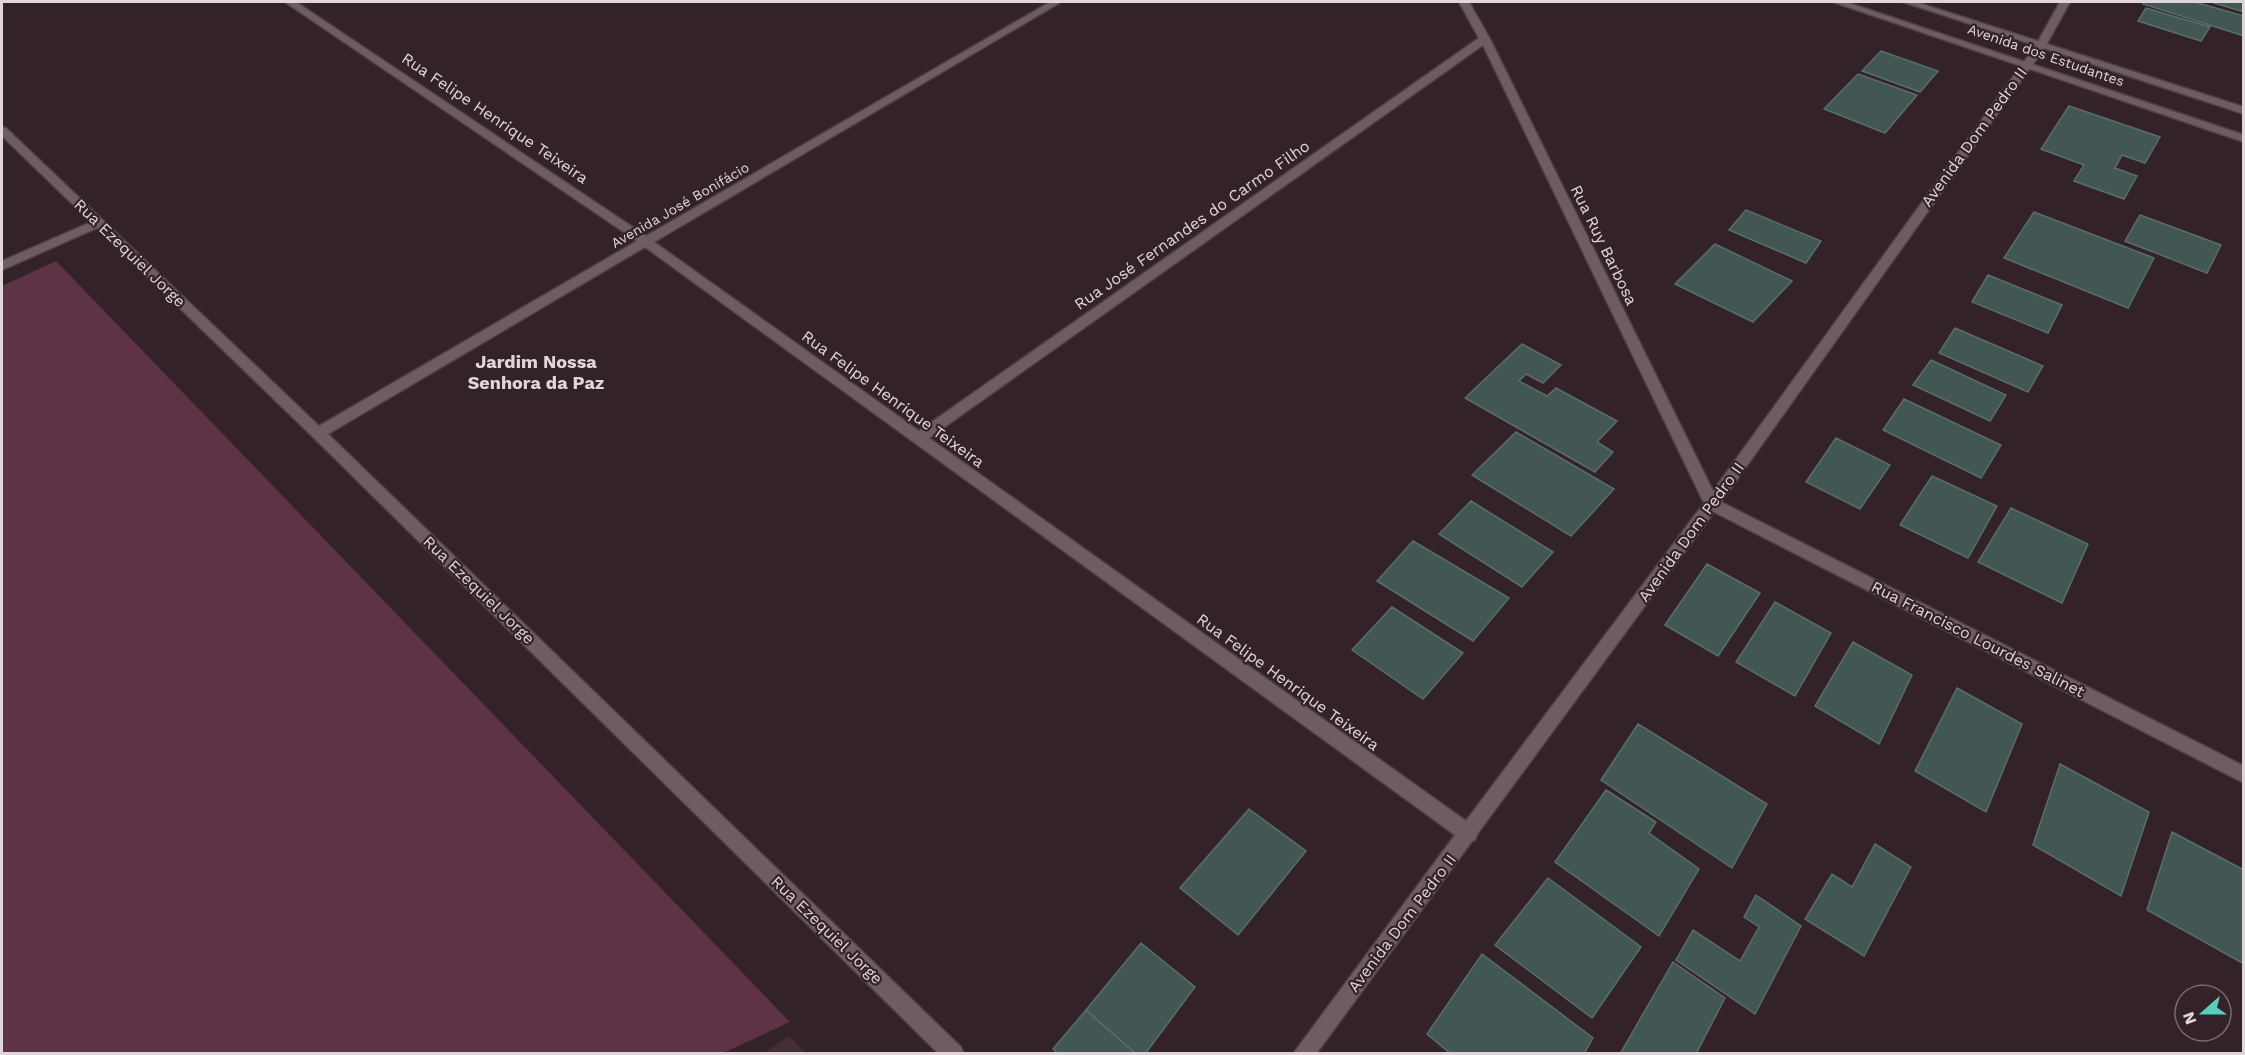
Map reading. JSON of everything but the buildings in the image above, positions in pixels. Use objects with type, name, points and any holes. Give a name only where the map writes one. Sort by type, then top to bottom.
[{"type":"street","name":"Rua Felipe Henrique Teixeira","points":[[290,2],[646,242],[1469,834]]},
{"type":"street","name":"Avenida José Bonifácio","points":[[318,433],[1056,2]]},
{"type":"street","name":"Rua Ruy Barbosa","points":[[1464,2],[1485,39],[1712,504]]},
{"type":"street","name":"Avenida dos Estudantes","points":[[1838,2],[2244,139]]},
{"type":"street","name":"Avenida dos Estudantes","points":[[1908,2],[2244,111]]},
{"type":"street","name":"Avenida Dom Pedro II","points":[[1303,1053],[1469,834],[1712,504],[2041,45],[2065,2]]},
{"type":"street","name":"Rua José Fernandes do Carmo Filho","points":[[918,439],[1485,39]]},
{"type":"street","name":"Rua Ezequiel Jorge","points":[[3,133],[318,433],[954,1053]]},
{"type":"street","points":[[2,266],[98,222]]},
{"type":"street","name":"Rua Francisco Lourdes Salinet","points":[[1712,504],[2244,775]]},
{"type":"shaded area","points":[[56,261],[790,1022],[721,1054],[2,1053],[2,286]]},
{"type":"shaded area","points":[[789,1036],[806,1053],[764,1053]]},
{"type":"district","name":"Jardim Nossa Senhora da Paz","points":[[536,371]]}]
